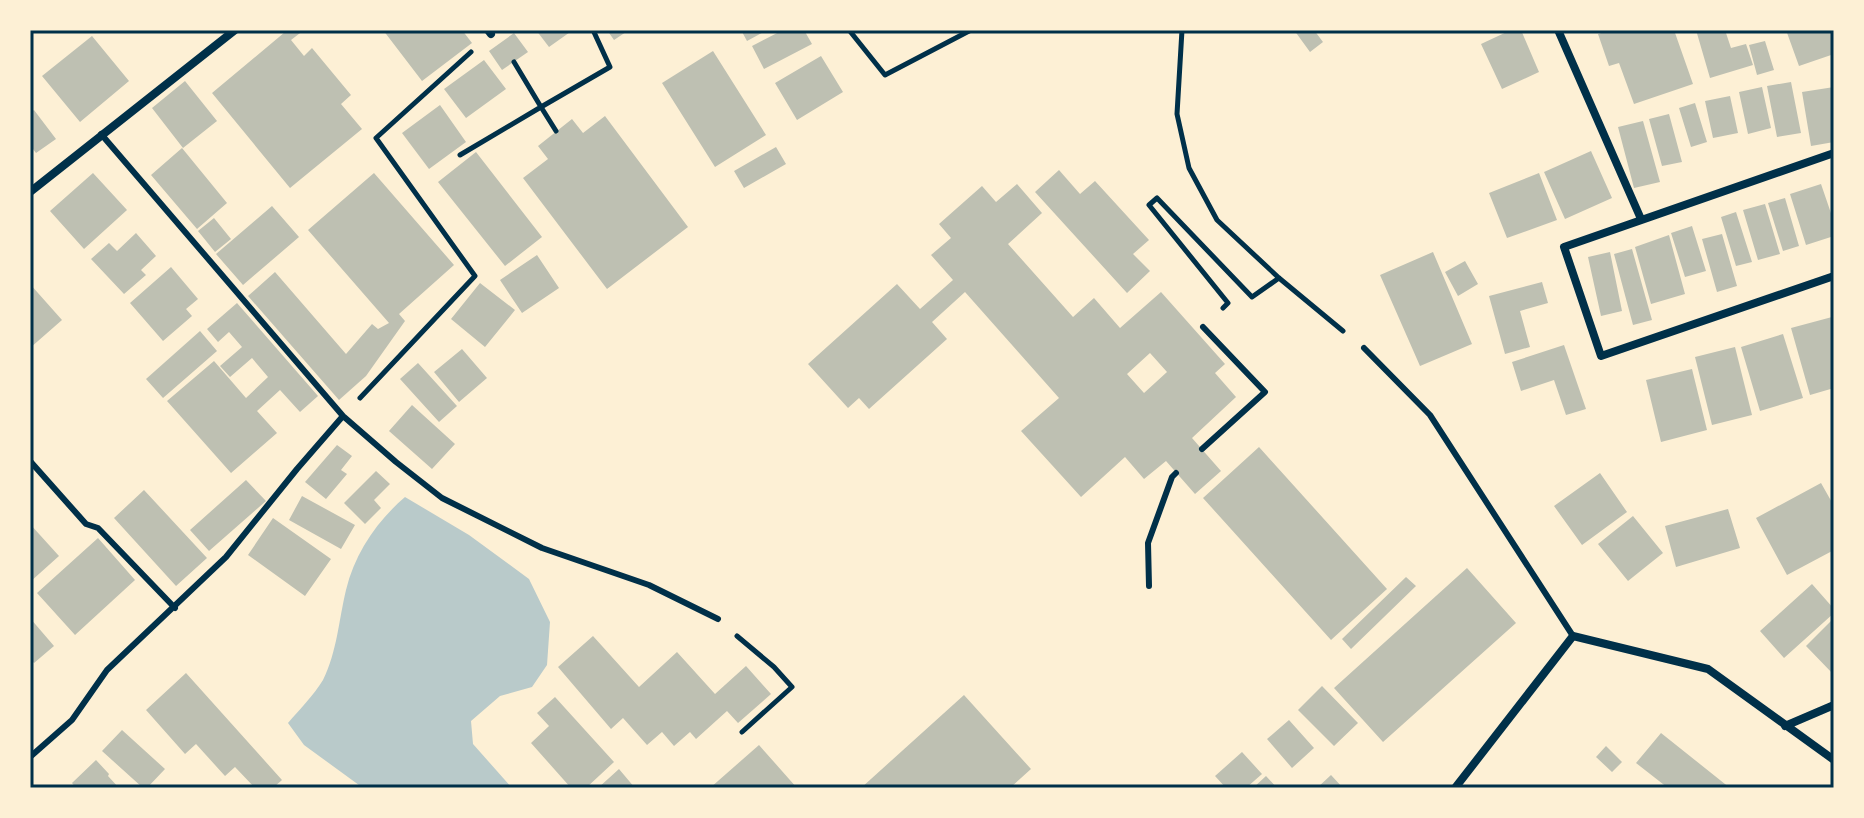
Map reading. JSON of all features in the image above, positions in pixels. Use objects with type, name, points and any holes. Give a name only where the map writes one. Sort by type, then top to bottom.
[{"type":"street","points":[[30,192],[235,30]]},
{"type":"street","points":[[1558,30],[1641,219]]},
{"type":"street","points":[[1834,153],[1564,247],[1601,356],[1834,276]]},
{"type":"street","points":[[1455,788],[1573,636],[1708,669],[1834,760]]},
{"type":"street","points":[[1785,726],[1834,705]]},
{"type":"lane","points":[[101,134],[343,416],[442,498],[542,548],[649,585],[718,619]]},
{"type":"lane","points":[[1202,449],[1265,392],[1203,327]]},
{"type":"lane","points":[[1364,348],[1430,415],[1573,636]]},
{"type":"lane","points":[[30,757],[72,720],[107,670],[226,557],[343,416]]},
{"type":"lane","points":[[30,461],[86,524],[98,528],[175,608]]},
{"type":"lane","points":[[1149,586],[1148,543],[1176,473]]},
{"type":"path","points":[[460,155],[610,67],[593,30]]},
{"type":"path","points":[[849,30],[885,75],[971,30]]},
{"type":"path","points":[[1182,30],[1177,114],[1189,168],[1217,220],[1279,278],[1364,348]]},
{"type":"path","points":[[343,416],[475,276],[376,138],[490,32]]},
{"type":"path","points":[[514,62],[556,131]]},
{"type":"path","points":[[1228,303],[1149,205],[1157,198],[1252,297],[1279,278]]},
{"type":"path","points":[[718,619],[774,667],[792,687],[742,732]]},
{"type":"shaded area","points":[[405,497],[469,535],[529,579],[550,622],[547,665],[532,687],[500,696],[471,721],[473,744],[512,788],[363,788],[304,745],[288,723],[315,691],[328,669],[346,590],[361,551],[376,527]]},
{"type":"building","points":[[284,30],[304,30],[291,40],[304,56],[312,48],[351,95],[341,104],[362,129],[290,188],[212,93]]},
{"type":"building","points":[[383,30],[462,30],[472,43],[422,81]]},
{"type":"building","points":[[536,30],[573,30],[549,47]]},
{"type":"building","points":[[607,30],[629,30],[614,40]]},
{"type":"building","points":[[741,30],[767,30],[747,41]]},
{"type":"building","points":[[783,30],[804,30],[812,44],[764,69],[752,46]]},
{"type":"building","points":[[1294,30],[1314,30],[1323,42],[1310,52]]},
{"type":"building","points":[[1511,30],[1521,30],[1539,72],[1502,89],[1481,44]]},
{"type":"building","points":[[1611,30],[1674,30],[1693,84],[1634,104],[1619,63],[1609,66],[1598,34]]},
{"type":"building","points":[[1696,30],[1725,30],[1731,48],[1746,44],[1753,65],[1710,78]]},
{"type":"building","points":[[1786,30],[1834,30],[1834,54],[1799,66]]},
{"type":"building","points":[[514,33],[528,52],[502,70],[489,51]]},
{"type":"building","points":[[92,36],[129,81],[80,122],[42,76]]},
{"type":"building","points":[[1765,41],[1774,70],[1757,75],[1749,45]]},
{"type":"building","points":[[713,51],[766,135],[715,167],[662,83]]},
{"type":"building","points":[[821,56],[843,92],[797,120],[775,83]]},
{"type":"building","points":[[484,60],[506,89],[466,118],[444,89]]},
{"type":"building","points":[[185,81],[217,121],[183,148],[152,108]]},
{"type":"building","points":[[1791,82],[1801,133],[1777,137],[1767,86]]},
{"type":"building","points":[[1762,87],[1771,128],[1748,134],[1739,92]]},
{"type":"building","points":[[1834,87],[1834,142],[1811,146],[1802,92]]},
{"type":"building","points":[[1730,96],[1738,133],[1713,138],[1705,101]]},
{"type":"building","points":[[1695,103],[1707,142],[1691,147],[1679,108]]},
{"type":"building","points":[[440,105],[466,142],[429,169],[402,133]]},
{"type":"building","points":[[34,110],[56,139],[36,153],[30,145],[30,113]]},
{"type":"building","points":[[1669,114],[1682,162],[1662,166],[1649,119]]},
{"type":"building","points":[[605,116],[688,227],[607,289],[523,178],[548,159],[538,146],[572,119],[583,133]]},
{"type":"building","points":[[1643,121],[1660,182],[1634,188],[1618,127]]},
{"type":"building","points":[[776,147],[786,164],[744,188],[734,171]]},
{"type":"building","points":[[182,148],[227,203],[197,229],[151,175]]},
{"type":"building","points":[[1591,151],[1612,198],[1565,219],[1544,172]]},
{"type":"building","points":[[476,152],[542,237],[505,266],[438,182]]},
{"type":"building","points":[[1059,170],[1080,194],[1095,181],[1149,240],[1133,254],[1150,271],[1127,293],[1035,192]]},
{"type":"building","points":[[93,173],[127,210],[84,249],[50,211]]},
{"type":"building","points":[[374,173],[454,265],[399,314],[405,321],[366,376],[339,400],[248,296],[275,272],[346,354],[372,324],[378,329],[389,323],[308,230]]},
{"type":"building","points":[[1539,173],[1557,220],[1507,238],[1489,193]]},
{"type":"building","points":[[1017,184],[1042,213],[1008,244],[1073,317],[1094,298],[1120,328],[1161,292],[1225,364],[1215,373],[1236,397],[1192,438],[1221,471],[1195,494],[1166,461],[1144,479],[1125,457],[1081,497],[1021,431],[1059,398],[965,292],[932,322],[947,339],[869,409],[859,398],[848,408],[808,364],[897,284],[920,309],[953,280],[931,255],[951,238],[939,224],[982,186],[996,202]],"holes":[[[1150,353],[1167,372],[1144,393],[1127,374]]]},
{"type":"building","points":[[1821,184],[1834,222],[1834,236],[1806,245],[1790,194]]},
{"type":"building","points":[[1785,198],[1799,246],[1783,251],[1768,203]]},
{"type":"building","points":[[1765,204],[1780,254],[1758,260],[1743,210]]},
{"type":"building","points":[[272,206],[299,237],[243,285],[216,254]]},
{"type":"building","points":[[1736,212],[1752,262],[1736,266],[1721,217]]},
{"type":"building","points":[[214,218],[231,239],[215,252],[198,231]]},
{"type":"building","points":[[1692,226],[1706,271],[1685,277],[1671,233]]},
{"type":"building","points":[[136,233],[156,256],[141,270],[146,275],[124,294],[91,259],[109,243],[117,251]]},
{"type":"building","points":[[1722,234],[1737,286],[1717,292],[1702,239]]},
{"type":"building","points":[[1669,235],[1685,294],[1651,304],[1635,247]]},
{"type":"building","points":[[1632,249],[1652,320],[1633,325],[1614,254]]},
{"type":"building","points":[[1433,252],[1472,344],[1420,366],[1380,275]]},
{"type":"building","points":[[1610,252],[1622,311],[1601,316],[1588,257]]},
{"type":"building","points":[[537,255],[559,288],[522,313],[500,280]]},
{"type":"building","points":[[1465,261],[1478,284],[1458,296],[1445,272]]},
{"type":"building","points":[[171,267],[198,299],[186,309],[192,316],[163,341],[130,303]]},
{"type":"building","points":[[1542,282],[1548,303],[1520,311],[1530,347],[1505,354],[1489,296]]},
{"type":"building","points":[[480,283],[515,310],[485,347],[451,319]]},
{"type":"building","points":[[30,284],[62,320],[30,348]]},
{"type":"building","points":[[237,303],[318,396],[300,412],[280,390],[257,411],[277,433],[231,473],[167,401],[214,361],[246,398],[268,377],[252,358],[230,377],[220,366],[242,347],[229,332],[218,342],[207,329]]},
{"type":"building","points":[[1832,317],[1834,388],[1810,395],[1791,328]]},
{"type":"building","points":[[200,331],[217,351],[163,398],[146,379]]},
{"type":"building","points":[[1783,334],[1803,398],[1760,411],[1741,347]]},
{"type":"building","points":[[1564,345],[1586,409],[1566,415],[1554,380],[1521,391],[1512,362]]},
{"type":"building","points":[[1735,347],[1752,415],[1712,425],[1695,357]]},
{"type":"building","points":[[462,349],[487,378],[459,402],[434,372]]},
{"type":"building","points":[[418,363],[457,406],[439,422],[400,379]]},
{"type":"building","points":[[1692,369],[1707,430],[1661,442],[1646,380]]},
{"type":"building","points":[[412,405],[455,444],[432,469],[389,431]]},
{"type":"building","points":[[337,445],[352,456],[341,470],[347,474],[326,499],[305,482]]},
{"type":"building","points":[[1259,447],[1387,589],[1331,640],[1203,498]]},
{"type":"building","points":[[376,471],[390,484],[374,500],[381,508],[365,524],[344,503]]},
{"type":"building","points":[[1600,473],[1627,512],[1582,545],[1554,506]]},
{"type":"building","points":[[246,480],[266,501],[209,551],[190,530]]},
{"type":"building","points":[[1821,483],[1834,506],[1834,550],[1787,575],[1756,518]]},
{"type":"building","points":[[144,490],[207,558],[176,586],[114,518]]},
{"type":"building","points":[[302,496],[355,525],[341,549],[289,520]]},
{"type":"building","points":[[1728,509],[1740,548],[1676,567],[1665,526]]},
{"type":"building","points":[[1633,516],[1663,553],[1628,581],[1598,544]]},
{"type":"building","points":[[273,518],[331,559],[305,596],[248,555]]},
{"type":"building","points":[[30,524],[59,556],[30,582]]},
{"type":"building","points":[[98,538],[135,580],[75,635],[37,593]]},
{"type":"building","points":[[1467,568],[1516,623],[1383,742],[1334,688]]},
{"type":"building","points":[[1406,577],[1416,586],[1351,649],[1342,639]]},
{"type":"building","points":[[1812,584],[1834,609],[1834,613],[1784,658],[1760,631]]},
{"type":"building","points":[[30,618],[54,646],[34,663],[30,659]]},
{"type":"building","points":[[1834,618],[1834,675],[1806,646]]},
{"type":"building","points":[[593,636],[639,687],[677,652],[715,694],[746,666],[771,694],[738,723],[727,711],[696,739],[690,732],[674,746],[662,732],[647,745],[623,718],[611,729],[558,667]]},
{"type":"building","points":[[186,673],[282,780],[273,788],[255,788],[235,767],[225,776],[196,744],[185,754],[146,710]]},
{"type":"building","points":[[1322,686],[1358,723],[1334,746],[1298,710]]},
{"type":"building","points":[[964,695],[1031,769],[1010,788],[861,788]]},
{"type":"building","points":[[555,697],[614,762],[586,788],[571,788],[531,743],[549,726],[537,713]]},
{"type":"building","points":[[1289,720],[1314,748],[1292,768],[1267,739]]},
{"type":"building","points":[[122,730],[165,769],[147,788],[143,788],[102,751]]},
{"type":"building","points":[[1661,733],[1730,788],[1668,788],[1636,763]]},
{"type":"building","points":[[759,745],[797,788],[710,788]]},
{"type":"building","points":[[1606,746],[1622,762],[1612,772],[1596,757]]},
{"type":"building","points":[[1242,752],[1262,774],[1246,788],[1226,788],[1215,776]]},
{"type":"building","points":[[96,760],[119,788],[76,788],[72,783]]},
{"type":"building","points":[[619,769],[635,788],[598,788]]},
{"type":"building","points":[[1331,775],[1343,788],[1317,788]]},
{"type":"building","points":[[1266,776],[1277,788],[1253,788]]}]
